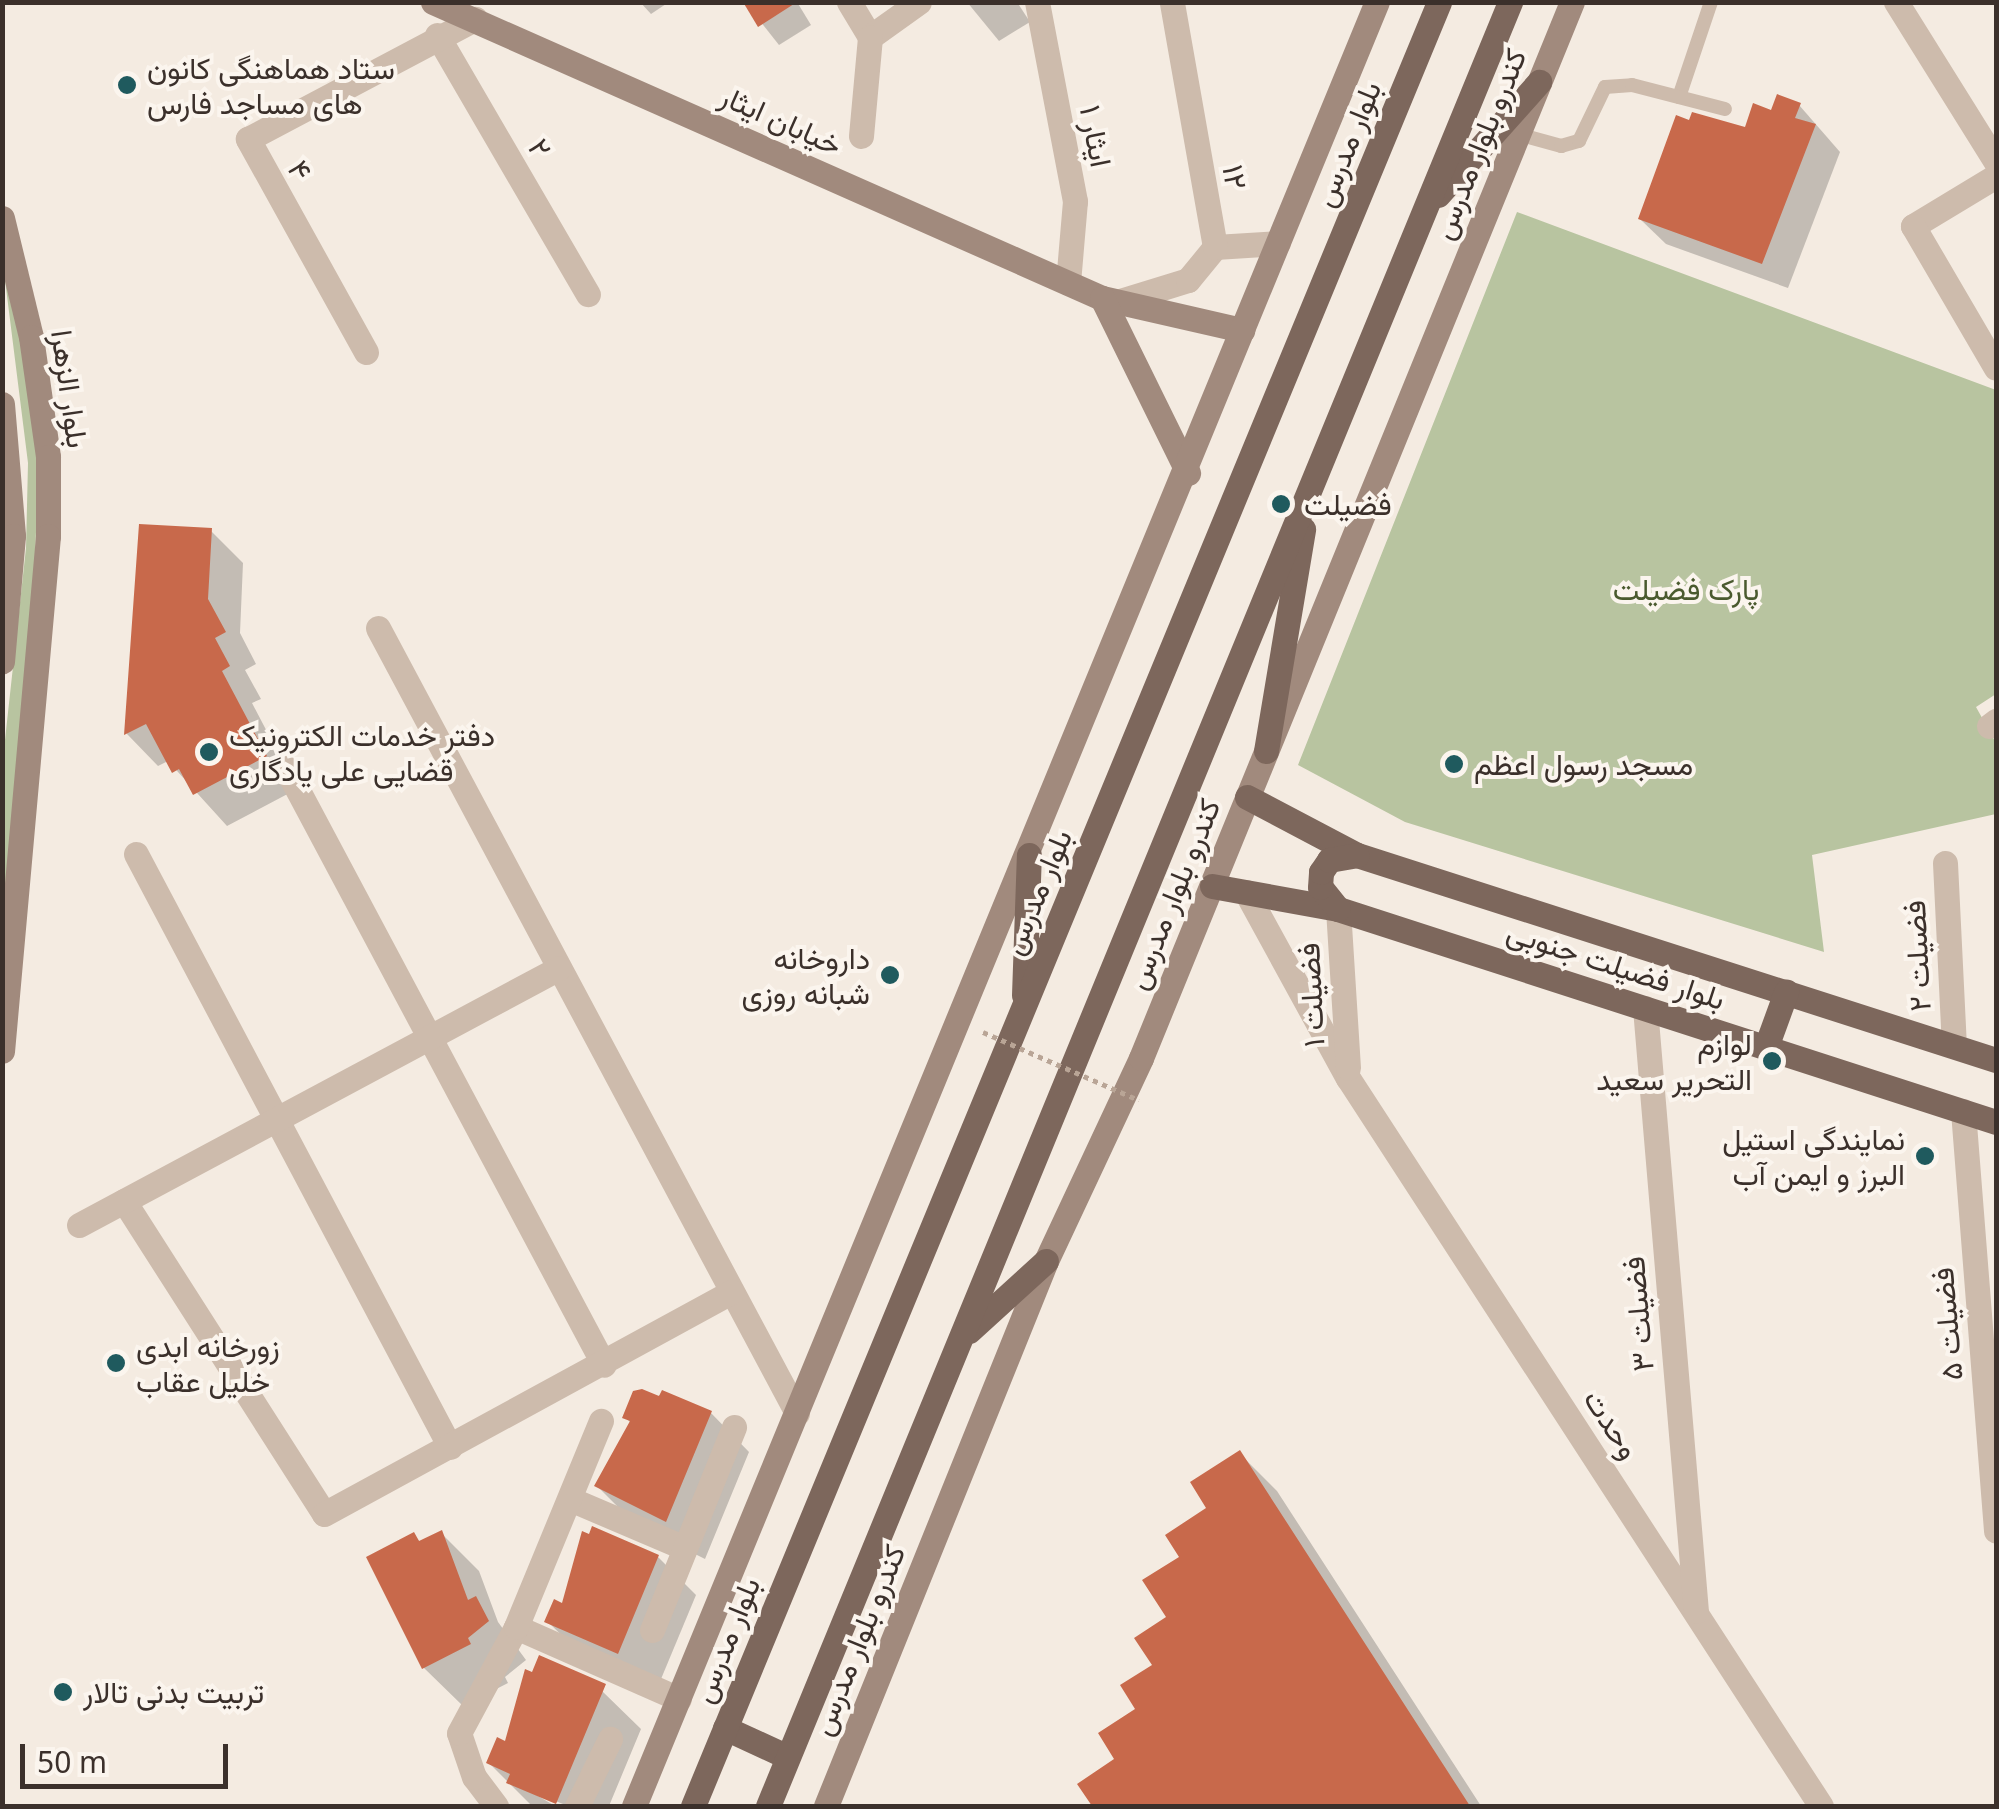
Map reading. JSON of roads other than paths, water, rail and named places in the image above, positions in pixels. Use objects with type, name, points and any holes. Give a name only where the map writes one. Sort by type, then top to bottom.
[{"type":"main road","name":"خیابان ایثار","points":[[433,2],[1068,283],[1110,300],[1242,330]]},
{"type":"main road","points":[[634,1806],[1188,474],[1242,330],[1377,2]]},
{"type":"main road","name":"بلوار مدرس","points":[[693,1806],[1440,2]]},
{"type":"main road","points":[[768,1806],[1510,2]]},
{"type":"main road","name":"کندرو بلوار مدرس","points":[[826,1806],[1046,1261],[1212,886],[1572,2]]},
{"type":"main road","points":[[1424,210],[1539,82]]},
{"type":"main road","name":"بلوار الزهرا","points":[[2,218],[31,337],[48,476],[2,1051]]},
{"type":"main road","points":[[1110,300],[1188,474]]},
{"type":"main road","points":[[2,662],[12,536],[3,411]]},
{"type":"main road","points":[[1266,752],[1311,486]]},
{"type":"main road","name":"بلوار فضیلت جنوبی","points":[[1248,797],[1357,855],[1996,1060]]},
{"type":"main road","points":[[1023,1011],[1029,855]]},
{"type":"main road","points":[[1338,908],[1326,900],[1321,872],[1329,860],[1357,855]]},
{"type":"main road","name":"بلوار فضیلت جنوبی","points":[[1212,886],[1338,908],[1996,1122]]},
{"type":"main road","points":[[1766,1048],[1786,992]]},
{"type":"main road","points":[[962,1338],[1046,1261]]},
{"type":"main road","points":[[725,1728],[788,1757]]},
{"type":"street","points":[[848,2],[870,37],[862,136]]},
{"type":"street","points":[[870,37],[919,2]]},
{"type":"street","name":"ایثار ۱","points":[[1037,2],[1075,201],[1068,283]]},
{"type":"street","name":"۱۲","points":[[1172,2],[1215,247]]},
{"type":"street","points":[[1896,2],[1996,162]]},
{"type":"street","name":"۴","points":[[366,352],[248,140],[437,34],[475,19]]},
{"type":"street","name":"۲","points":[[437,34],[588,294]]},
{"type":"street","points":[[1996,176],[1913,226],[1996,368]]},
{"type":"street","points":[[1110,300],[1188,280],[1215,247],[1278,244]]},
{"type":"street","points":[[378,628],[797,1413]]},
{"type":"street","points":[[286,768],[604,1365]]},
{"type":"street","points":[[136,854],[450,1447]]},
{"type":"street","name":"فضیلت ۲","points":[[1944,863],[1954,1046]]},
{"type":"street","name":"وحدت","points":[[1246,892],[1348,1078],[1821,1806]]},
{"type":"street","name":"فضیلت ۱","points":[[1338,908],[1348,1078]]},
{"type":"street","points":[[79,1225],[559,968]]},
{"type":"street","name":"فضیلت ۳","points":[[1644,1008],[1696,1614]]},
{"type":"street","name":"فضیلت ۵","points":[[1963,1112],[1996,1531]]},
{"type":"street","points":[[124,1200],[324,1514],[732,1292]]},
{"type":"street","points":[[496,1806],[474,1777],[459,1733],[516,1627],[601,1421]]},
{"type":"street","points":[[652,1630],[734,1427]]},
{"type":"street","points":[[570,1499],[685,1548]]},
{"type":"street","points":[[516,1627],[679,1698]]},
{"type":"street","points":[[577,1806],[610,1739]]},
{"type":"lane","points":[[1679,97],[1712,2]]},
{"type":"lane","points":[[1518,134],[1561,146],[1578,141],[1605,87],[1632,85],[1725,109]]},
{"type":"place","name":"ستاد هماهنگی کانون های مساجد فارس","points":[[127,85]]},
{"type":"place","name":"فضیلت","points":[[1281,504]]},
{"type":"place","name":"دفتر خدمات الکترونیک قضایی علی یادگاری","points":[[209,752]]},
{"type":"place","name":"مسجد رسول اعظم","points":[[1454,764]]},
{"type":"place","name":"داروخانه شبانه روزی","points":[[890,975]]},
{"type":"place","name":"لوازم التحریر سعید","points":[[1772,1061]]},
{"type":"place","name":"نمایندگی استيل البرز و ایمن آب","points":[[1925,1156]]},
{"type":"place","name":"زورخانه ابدی خلیل عقاب","points":[[116,1363]]},
{"type":"place","name":"تربیت بدنی تالار","points":[[63,1692]]},
{"type":"park label","name":"پارک فضیلت","points":[[1686,589]]}]
